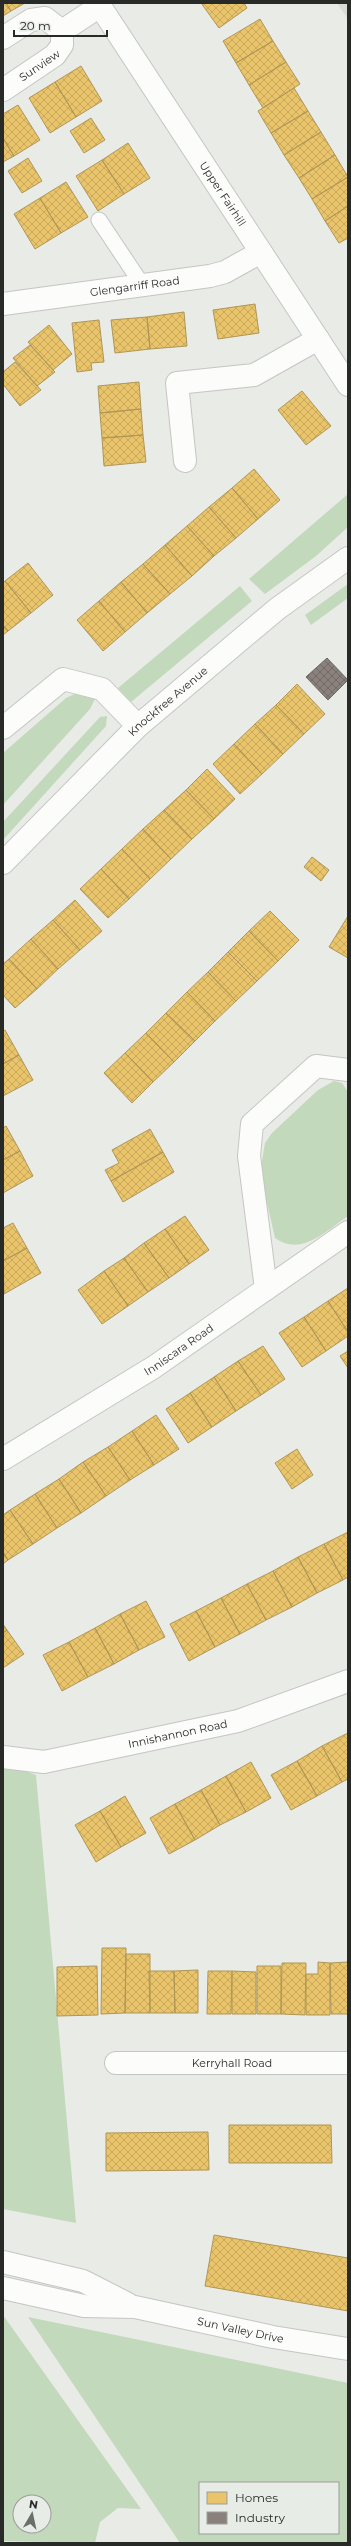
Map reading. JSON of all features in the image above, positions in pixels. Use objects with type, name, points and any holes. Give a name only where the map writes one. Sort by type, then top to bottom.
[{"type":"street","name":"Sunview","points":[[62,31],[99,4]]},
{"type":"street","name":"Upper Fairhill","points":[[99,4],[348,385]]},
{"type":"street","name":"Sunview","points":[[3,38],[31,20],[46,18],[62,31]]},
{"type":"street","name":"Sunview","points":[[3,90],[55,55],[62,46],[62,31]]},
{"type":"street","name":"Glengarriff Road","points":[[3,304],[143,286],[225,272],[261,252]]},
{"type":"street","points":[[185,461],[177,383],[254,375],[318,339]]},
{"type":"street","name":"Knockfree Avenue","points":[[3,863],[138,726],[277,609],[348,558]]},
{"type":"street","points":[[3,728],[62,679],[102,689],[138,726]]},
{"type":"street","points":[[266,1290],[249,1156],[252,1124],[316,1066],[347,1068],[348,1070]]},
{"type":"street","name":"Inniscara Road","points":[[3,1459],[154,1367],[348,1232]]},
{"type":"street","name":"Innishannon Road","points":[[3,1757],[44,1762],[238,1721],[348,1681]]},
{"type":"street","name":"Kerryhall Road","points":[[116,2063],[348,2063]]},
{"type":"street","name":"Sun Valley Drive","points":[[3,2262],[83,2281],[135,2307]]},
{"type":"street","name":"Sun Valley Drive","points":[[3,2288],[84,2306],[135,2307],[273,2336],[348,2349]]},
{"type":"lane","points":[[99,220],[143,286]]},
{"type":"shaded area","points":[[340,3],[348,3],[348,19],[338,5]]},
{"type":"green space","points":[[348,494],[348,527],[316,556],[265,594],[249,579]]},
{"type":"green space","points":[[348,584],[348,598],[311,625],[305,615]]},
{"type":"green space","points":[[240,586],[252,601],[131,702],[118,688]]},
{"type":"green space","points":[[77,693],[96,697],[90,709],[3,805],[3,753],[66,698]]},
{"type":"green space","points":[[107,716],[106,726],[3,840],[3,822],[100,717]]},
{"type":"green space","points":[[334,1081],[342,1083],[348,1092],[348,1216],[313,1240],[294,1245],[285,1243],[275,1238],[260,1172],[265,1143],[272,1133],[318,1090]]},
{"type":"green space","points":[[3,1763],[36,1775],[76,2223],[3,2209]]},
{"type":"green space","points":[[3,2315],[141,2509],[118,2508],[100,2522],[95,2543],[3,2541]]},
{"type":"green space","points":[[28,2317],[348,2383],[348,2543],[180,2543]]},
{"type":"building: Homes","points":[[3,3],[6,3],[11,11],[3,16]]},
{"type":"building: Homes","points":[[6,3],[25,3],[11,11]]},
{"type":"building: Homes","points":[[201,3],[244,3],[247,8],[219,28]]},
{"type":"building: Homes","points":[[260,19],[273,41],[236,63],[223,41]]},
{"type":"building: Homes","points":[[273,41],[286,62],[249,85],[236,63]]},
{"type":"building: Homes","points":[[286,62],[300,84],[263,108],[249,85]]},
{"type":"building: Homes","points":[[81,66],[102,101],[76,117],[55,82]]},
{"type":"building: Homes","points":[[55,82],[76,117],[50,133],[29,98]]},
{"type":"building: Homes","points":[[294,88],[308,111],[271,133],[258,111]]},
{"type":"building: Homes","points":[[18,105],[40,140],[14,156],[3,138],[3,114]]},
{"type":"building: Homes","points":[[308,111],[321,132],[284,155],[271,133]]},
{"type":"building: Homes","points":[[91,118],[105,140],[84,153],[70,131]]},
{"type":"building: Homes","points":[[321,132],[335,155],[299,178],[284,155]]},
{"type":"building: Homes","points":[[3,138],[14,156],[3,162]]},
{"type":"building: Homes","points":[[128,143],[150,178],[124,194],[102,160]]},
{"type":"building: Homes","points":[[335,155],[348,177],[312,199],[299,178]]},
{"type":"building: Homes","points":[[28,158],[42,181],[22,193],[8,171]]},
{"type":"building: Homes","points":[[102,160],[124,194],[98,211],[76,176]]},
{"type":"building: Homes","points":[[348,177],[348,206],[325,221],[312,199]]},
{"type":"building: Homes","points":[[66,182],[88,217],[61,233],[40,198]]},
{"type":"building: Homes","points":[[40,198],[61,233],[35,249],[14,214]]},
{"type":"building: Homes","points":[[348,206],[348,238],[339,243],[325,221]]},
{"type":"building: Homes","points":[[255,304],[259,333],[218,339],[213,310]]},
{"type":"building: Homes","points":[[184,312],[187,346],[150,349],[147,317]]},
{"type":"building: Homes","points":[[147,317],[150,349],[115,353],[111,320]]},
{"type":"building: Homes","points":[[99,320],[104,362],[91,363],[92,370],[77,372],[72,323]]},
{"type":"building: Homes","points":[[49,325],[72,354],[53,370],[28,342]]},
{"type":"building: Homes","points":[[30,345],[55,372],[37,386],[13,358]]},
{"type":"building: Homes","points":[[15,362],[41,390],[20,406],[3,384],[3,372]]},
{"type":"building: Homes","points":[[139,382],[141,409],[100,413],[98,386]]},
{"type":"building: Homes","points":[[302,391],[331,426],[306,445],[278,410]]},
{"type":"building: Homes","points":[[141,409],[143,435],[102,438],[100,413]]},
{"type":"building: Homes","points":[[143,435],[146,462],[104,466],[102,438]]},
{"type":"building: Homes","points":[[254,469],[280,500],[258,519],[232,488]]},
{"type":"building: Homes","points":[[232,488],[258,519],[236,538],[209,507]]},
{"type":"building: Homes","points":[[209,507],[236,538],[214,556],[187,526]]},
{"type":"building: Homes","points":[[187,526],[214,556],[192,576],[165,545]]},
{"type":"building: Homes","points":[[165,545],[192,576],[170,594],[143,564]]},
{"type":"building: Homes","points":[[28,563],[53,595],[31,613],[5,581]]},
{"type":"building: Homes","points":[[143,564],[170,594],[147,613],[121,582]]},
{"type":"building: Homes","points":[[5,581],[31,613],[8,631],[3,625],[3,583]]},
{"type":"building: Homes","points":[[121,582],[147,613],[125,632],[99,601]]},
{"type":"building: Homes","points":[[99,601],[125,632],[103,651],[77,620]]},
{"type":"building: Homes","points":[[3,625],[8,631],[3,635]]},
{"type":"building: Homes","points":[[297,684],[325,714],[304,734],[276,705]]},
{"type":"building: Homes","points":[[276,705],[304,734],[283,754],[255,724]]},
{"type":"building: Homes","points":[[255,724],[283,754],[262,774],[234,744]]},
{"type":"building: Homes","points":[[234,744],[262,774],[240,794],[213,764]]},
{"type":"building: Homes","points":[[207,769],[235,799],[214,819],[186,790]]},
{"type":"building: Homes","points":[[186,790],[214,819],[192,839],[164,810]]},
{"type":"building: Homes","points":[[164,810],[192,839],[171,859],[143,829]]},
{"type":"building: Homes","points":[[143,829],[171,859],[150,879],[122,849]]},
{"type":"building: Homes","points":[[122,849],[150,879],[129,899],[101,869]]},
{"type":"building: Homes","points":[[312,857],[329,870],[321,881],[304,867]]},
{"type":"building: Homes","points":[[101,869],[129,899],[108,918],[80,889]]},
{"type":"building: Homes","points":[[75,900],[102,931],[80,950],[53,920]]},
{"type":"building: Homes","points":[[270,911],[299,940],[278,961],[249,931]]},
{"type":"building: Homes","points":[[348,916],[348,958],[329,947]]},
{"type":"building: Homes","points":[[53,920],[80,950],[58,969],[31,939]]},
{"type":"building: Homes","points":[[249,931],[278,961],[257,981],[228,952]]},
{"type":"building: Homes","points":[[31,939],[58,969],[37,989],[9,959]]},
{"type":"building: Homes","points":[[228,952],[257,981],[236,1001],[208,972]]},
{"type":"building: Homes","points":[[9,959],[37,989],[15,1008],[3,995],[3,964]]},
{"type":"building: Homes","points":[[208,972],[236,1001],[215,1021],[187,992]]},
{"type":"building: Homes","points":[[187,992],[215,1021],[195,1041],[166,1013]]},
{"type":"building: Homes","points":[[166,1013],[195,1041],[174,1062],[146,1033]]},
{"type":"building: Homes","points":[[5,1030],[19,1055],[3,1064],[3,1031]]},
{"type":"building: Homes","points":[[146,1033],[174,1062],[153,1082],[125,1053]]},
{"type":"building: Homes","points":[[125,1053],[153,1082],[132,1103],[104,1073]]},
{"type":"building: Homes","points":[[19,1055],[33,1080],[3,1096],[3,1064]]},
{"type":"building: Homes","points":[[6,1126],[20,1151],[3,1160],[3,1128]]},
{"type":"building: Homes","points":[[150,1129],[163,1152],[111,1181],[105,1170],[119,1163],[112,1150]]},
{"type":"building: Homes","points":[[20,1151],[33,1176],[3,1193],[3,1160]]},
{"type":"building: Homes","points":[[163,1152],[174,1172],[123,1202],[111,1181]]},
{"type":"building: Homes","points":[[185,1216],[209,1250],[189,1264],[165,1229]]},
{"type":"building: Homes","points":[[13,1223],[27,1248],[3,1261],[3,1228]]},
{"type":"building: Homes","points":[[165,1229],[189,1264],[169,1278],[144,1243]]},
{"type":"building: Homes","points":[[144,1243],[169,1278],[148,1292],[124,1258]]},
{"type":"building: Homes","points":[[27,1248],[41,1273],[4,1294],[3,1261]]},
{"type":"building: Homes","points":[[124,1258],[148,1292],[128,1306],[104,1271]]},
{"type":"building: Homes","points":[[104,1271],[128,1306],[102,1324],[78,1290]]},
{"type":"building: Homes","points":[[348,1288],[348,1332],[328,1301]]},
{"type":"building: Homes","points":[[328,1301],[348,1332],[348,1336],[326,1351],[304,1317]]},
{"type":"building: Homes","points":[[304,1317],[326,1351],[302,1367],[279,1333]]},
{"type":"building: Homes","points":[[263,1346],[285,1379],[261,1395],[238,1361]]},
{"type":"building: Homes","points":[[348,1351],[348,1368],[340,1356]]},
{"type":"building: Homes","points":[[238,1361],[261,1395],[236,1411],[214,1377]]},
{"type":"building: Homes","points":[[214,1377],[236,1411],[212,1427],[190,1393]]},
{"type":"building: Homes","points":[[190,1393],[212,1427],[188,1443],[166,1409]]},
{"type":"building: Homes","points":[[156,1415],[179,1449],[154,1465],[132,1431]]},
{"type":"building: Homes","points":[[132,1431],[154,1465],[130,1480],[108,1447]]},
{"type":"building: Homes","points":[[108,1447],[130,1480],[106,1496],[83,1462]]},
{"type":"building: Homes","points":[[297,1449],[313,1475],[292,1489],[275,1463]]},
{"type":"building: Homes","points":[[83,1462],[106,1496],[81,1513],[59,1479]]},
{"type":"building: Homes","points":[[59,1479],[81,1513],[57,1528],[35,1494]]},
{"type":"building: Homes","points":[[35,1494],[57,1528],[33,1544],[10,1510]]},
{"type":"building: Homes","points":[[10,1510],[33,1544],[8,1560],[3,1552],[3,1515]]},
{"type":"building: Homes","points":[[348,1532],[348,1577],[343,1580],[324,1544]]},
{"type":"building: Homes","points":[[324,1544],[343,1580],[317,1593],[298,1557]]},
{"type":"building: Homes","points":[[3,1552],[8,1560],[3,1564]]},
{"type":"building: Homes","points":[[298,1557],[317,1593],[292,1607],[273,1571]]},
{"type":"building: Homes","points":[[273,1571],[292,1607],[266,1620],[247,1584]]},
{"type":"building: Homes","points":[[247,1584],[266,1620],[240,1634],[221,1598]]},
{"type":"building: Homes","points":[[221,1598],[240,1634],[215,1647],[196,1611]]},
{"type":"building: Homes","points":[[146,1601],[165,1637],[139,1650],[120,1614]]},
{"type":"building: Homes","points":[[196,1611],[215,1647],[189,1661],[170,1624]]},
{"type":"building: Homes","points":[[120,1614],[139,1650],[114,1664],[95,1628]]},
{"type":"building: Homes","points":[[3,1624],[7,1630],[3,1633]]},
{"type":"building: Homes","points":[[95,1628],[114,1664],[88,1677],[69,1642]]},
{"type":"building: Homes","points":[[7,1630],[24,1654],[3,1668],[3,1633]]},
{"type":"building: Homes","points":[[69,1642],[88,1677],[62,1691],[43,1655]]},
{"type":"building: Homes","points":[[348,1733],[348,1779],[342,1782],[322,1746]]},
{"type":"building: Homes","points":[[322,1746],[342,1782],[317,1796],[297,1761]]},
{"type":"building: Homes","points":[[297,1761],[317,1796],[291,1810],[271,1775]]},
{"type":"building: Homes","points":[[251,1762],[271,1798],[246,1812],[226,1776]]},
{"type":"building: Homes","points":[[226,1776],[246,1812],[220,1825],[201,1790]]},
{"type":"building: Homes","points":[[201,1790],[220,1825],[195,1840],[175,1804]]},
{"type":"building: Homes","points":[[125,1796],[146,1833],[121,1847],[100,1811]]},
{"type":"building: Homes","points":[[175,1804],[195,1840],[169,1854],[150,1818]]},
{"type":"building: Homes","points":[[100,1811],[121,1847],[96,1862],[75,1825]]},
{"type":"building: Homes","points":[[102,1948],[126,1948],[125,2013],[101,2014]]},
{"type":"building: Homes","points":[[126,1954],[150,1954],[150,2013],[125,2013]]},
{"type":"building: Homes","points":[[318,1962],[330,1963],[330,2015],[306,2015],[306,1974],[318,1974]]},
{"type":"building: Homes","points":[[348,1962],[348,2014],[331,2014],[330,1963]]},
{"type":"building: Homes","points":[[282,1963],[306,1963],[305,2015],[281,2014]]},
{"type":"building: Homes","points":[[97,1966],[98,2015],[57,2016],[57,1967]]},
{"type":"building: Homes","points":[[257,1966],[281,1966],[281,2014],[257,2014]]},
{"type":"building: Homes","points":[[198,1970],[198,2013],[175,2013],[174,1971]]},
{"type":"building: Homes","points":[[149,1971],[174,1971],[175,2013],[150,2013]]},
{"type":"building: Homes","points":[[208,1971],[232,1971],[231,2014],[207,2014]]},
{"type":"building: Homes","points":[[232,1971],[256,1972],[256,2014],[232,2014]]},
{"type":"building: Homes","points":[[229,2125],[331,2125],[332,2163],[229,2163]]},
{"type":"building: Homes","points":[[208,2132],[209,2170],[106,2171],[106,2133]]},
{"type":"building: Homes","points":[[214,2235],[348,2258],[348,2311],[205,2286]]},
{"type":"building: Industry","points":[[327,658],[348,680],[328,700],[306,677]]}]
